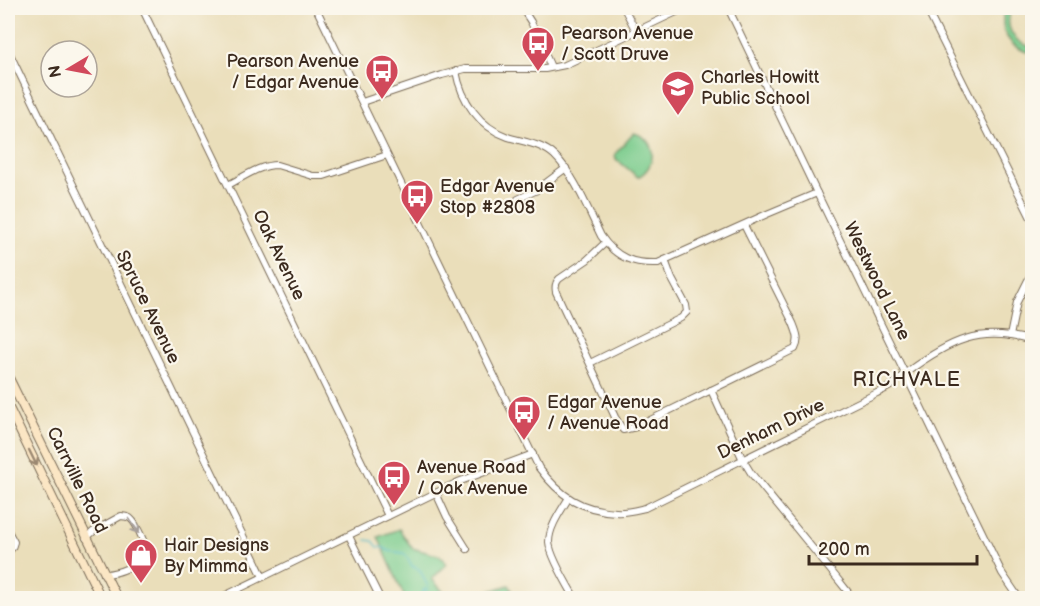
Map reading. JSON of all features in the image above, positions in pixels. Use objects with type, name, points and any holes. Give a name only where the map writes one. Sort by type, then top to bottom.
[{"type":"main road","name":"Carrville Road","points":[[8,376],[117,598]]},
{"type":"main road","name":"Carrville Road","points":[[8,406],[100,598]]},
{"type":"main road","points":[[46,486],[59,479]]},
{"type":"street","name":"Oak Avenue","points":[[142,8],[388,516]]},
{"type":"street","name":"Denham Drive","points":[[316,8],[539,468],[568,499],[592,508],[618,512],[645,508],[877,393],[941,349],[966,338],[987,335],[1010,336],[1032,341]]},
{"type":"street","points":[[522,8],[531,22],[551,67]]},
{"type":"street","points":[[624,8],[636,31]]},
{"type":"street","points":[[362,102],[465,69],[545,69],[565,65],[685,8]]},
{"type":"street","name":"Westwood Lane","points":[[728,8],[1002,573],[1018,598]]},
{"type":"street","points":[[926,8],[1032,220]]},
{"type":"street","name":"Spruce Avenue","points":[[8,50],[263,577]]},
{"type":"street","points":[[456,71],[460,90],[481,121],[498,132],[527,141],[554,154],[566,168],[605,243],[612,250],[632,260],[646,264],[658,263],[817,193]]},
{"type":"street","points":[[228,185],[261,168],[272,165],[313,176],[324,176],[387,155]]},
{"type":"street","points":[[518,200],[535,191],[566,168]]},
{"type":"street","points":[[605,243],[587,260],[559,279],[555,288],[623,430],[636,427],[795,349],[798,340],[793,323],[744,225]]},
{"type":"street","points":[[590,363],[681,318],[687,312],[686,305],[665,260]]},
{"type":"street","points":[[1010,336],[1017,302],[1030,276],[1032,265]]},
{"type":"street","points":[[711,390],[751,473],[851,598]]},
{"type":"street","points":[[220,598],[458,482],[533,454]]},
{"type":"street","points":[[436,493],[447,517],[467,549]]},
{"type":"street","points":[[568,499],[553,527],[549,542],[575,598]]},
{"type":"street","points":[[86,537],[121,516],[125,516],[132,519],[147,549],[143,560],[116,573],[104,574]]},
{"type":"street","points":[[8,531],[14,544],[8,552]]},
{"type":"street","points":[[349,536],[380,598]]},
{"type":"green space","points":[[1005,8],[1012,8],[1009,15],[1011,33],[1020,42],[1032,47],[1032,53],[1017,47],[1007,37],[1003,24]]},
{"type":"green space","points":[[634,133],[647,141],[652,153],[649,166],[638,177],[616,159],[615,154]]},
{"type":"green space","points":[[399,529],[412,548],[440,556],[447,564],[432,579],[446,595],[468,598],[405,598],[378,537]]},
{"type":"green space","points":[[509,585],[516,598],[468,598]]},
{"type":"waterway","points":[[366,540],[373,541],[378,547],[406,555],[412,566],[420,570],[428,587],[428,590],[424,589],[422,593],[427,598]]},
{"type":"place","name":"Pearson Avenue / Scott Druve","points":[[538,72]]},
{"type":"place","name":"Pearson Avenue / Edgar Avenue","points":[[382,100]]},
{"type":"place","name":"Charles Howitt Public School","points":[[678,116]]},
{"type":"place","name":"Edgar Avenue Stop #2808","points":[[417,225]]},
{"type":"place","name":"Edgar Avenue / Avenue Road","points":[[524,441]]},
{"type":"place","name":"Avenue Road / Oak Avenue","points":[[394,506]]},
{"type":"place","name":"Hair Designs By Mimma","points":[[141,584]]},
{"type":"district","name":"RICHVALE","points":[[907,380]]}]
